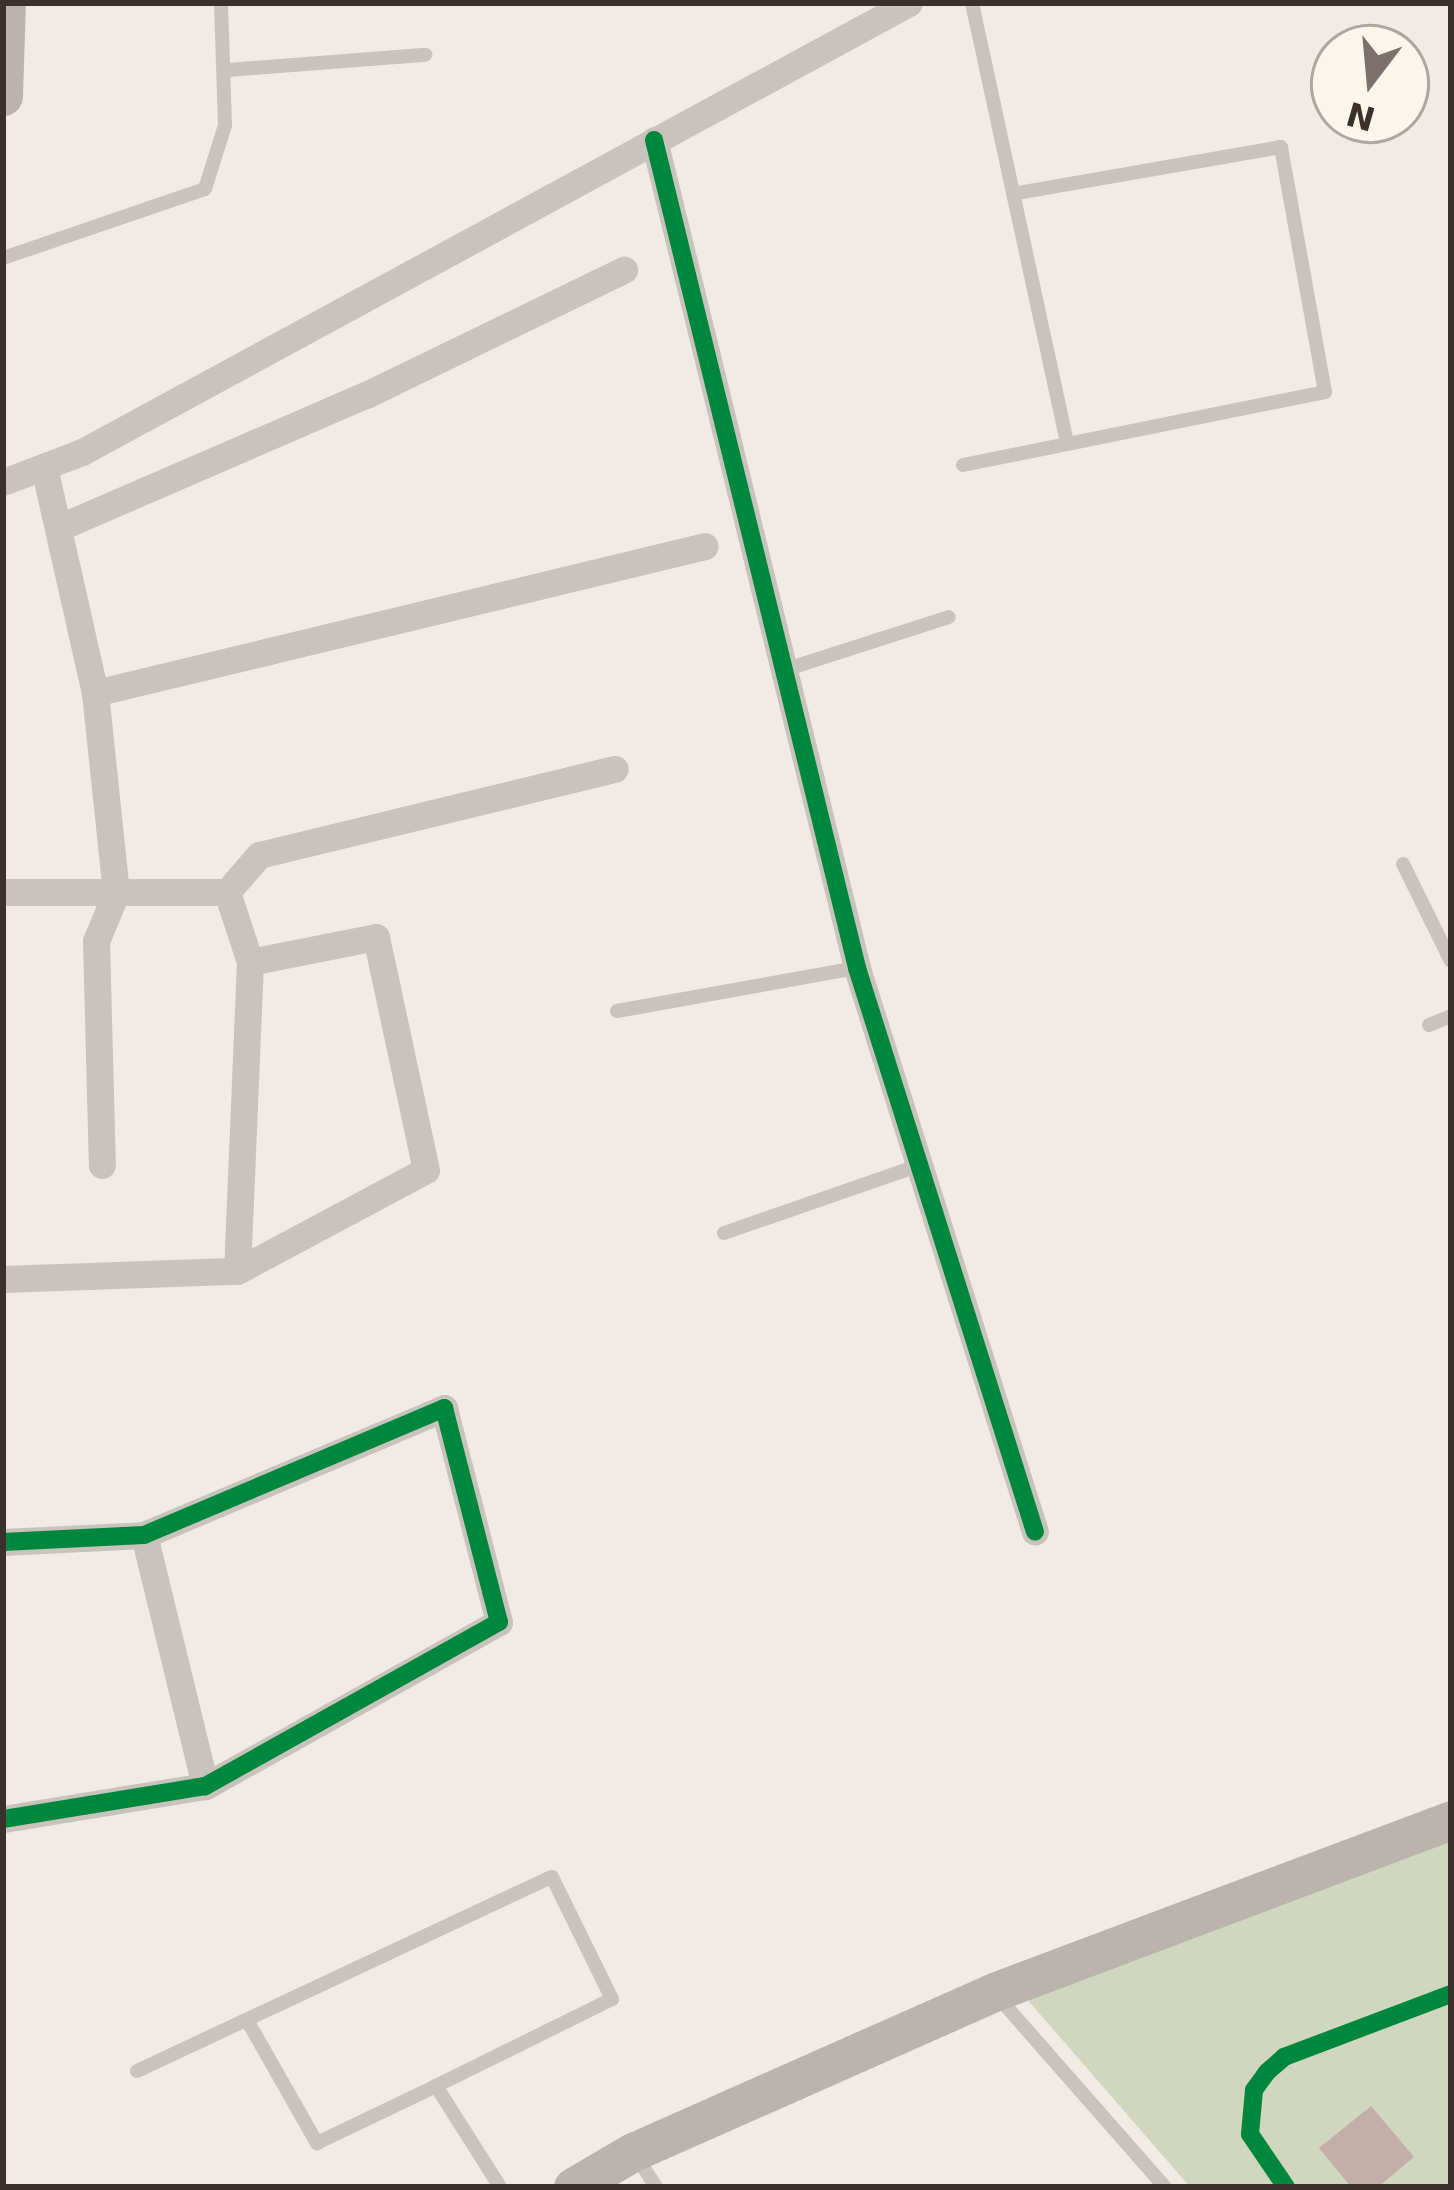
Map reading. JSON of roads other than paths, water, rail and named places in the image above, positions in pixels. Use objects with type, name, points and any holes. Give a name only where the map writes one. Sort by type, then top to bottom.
[{"type":"street","points":[[3,96],[6,3]]},
{"type":"street","points":[[3,482],[44,467],[909,3]]},
{"type":"street","points":[[654,140],[857,968],[923,1165],[1035,1532]]},
{"type":"street","points":[[58,527],[366,395],[624,270]]},
{"type":"street","points":[[44,467],[95,693],[116,893],[96,941],[102,1166]]},
{"type":"street","points":[[95,693],[705,546]]},
{"type":"street","points":[[3,892],[227,892],[259,855],[615,769]]},
{"type":"street","points":[[227,892],[250,962],[237,1271]]},
{"type":"street","points":[[3,1279],[237,1271],[426,1169],[376,937],[250,962]]},
{"type":"street","points":[[3,1543],[144,1535],[444,1408],[499,1622],[205,1786],[3,1819]]},
{"type":"street","points":[[144,1535],[205,1786]]},
{"type":"street","points":[[573,2187],[633,2152],[994,1992],[1451,1820]]},
{"type":"lane","points":[[3,258],[205,189],[225,125],[228,70],[221,3]]},
{"type":"lane","points":[[972,3],[1067,444]]},
{"type":"lane","points":[[228,70],[425,55]]},
{"type":"lane","points":[[963,465],[1324,392],[1281,147],[1013,194]]},
{"type":"lane","points":[[784,670],[949,617]]},
{"type":"lane","points":[[1403,864],[1451,961]]},
{"type":"lane","points":[[617,1011],[857,968]]},
{"type":"lane","points":[[1429,1025],[1451,1016]]},
{"type":"lane","points":[[724,1233],[923,1165]]},
{"type":"lane","points":[[137,2071],[552,1877],[612,1999],[317,2143],[247,2020]]},
{"type":"lane","points":[[994,1992],[1166,2187]]},
{"type":"lane","points":[[436,2086],[500,2187]]},
{"type":"lane","points":[[633,2152],[656,2187]]}]
